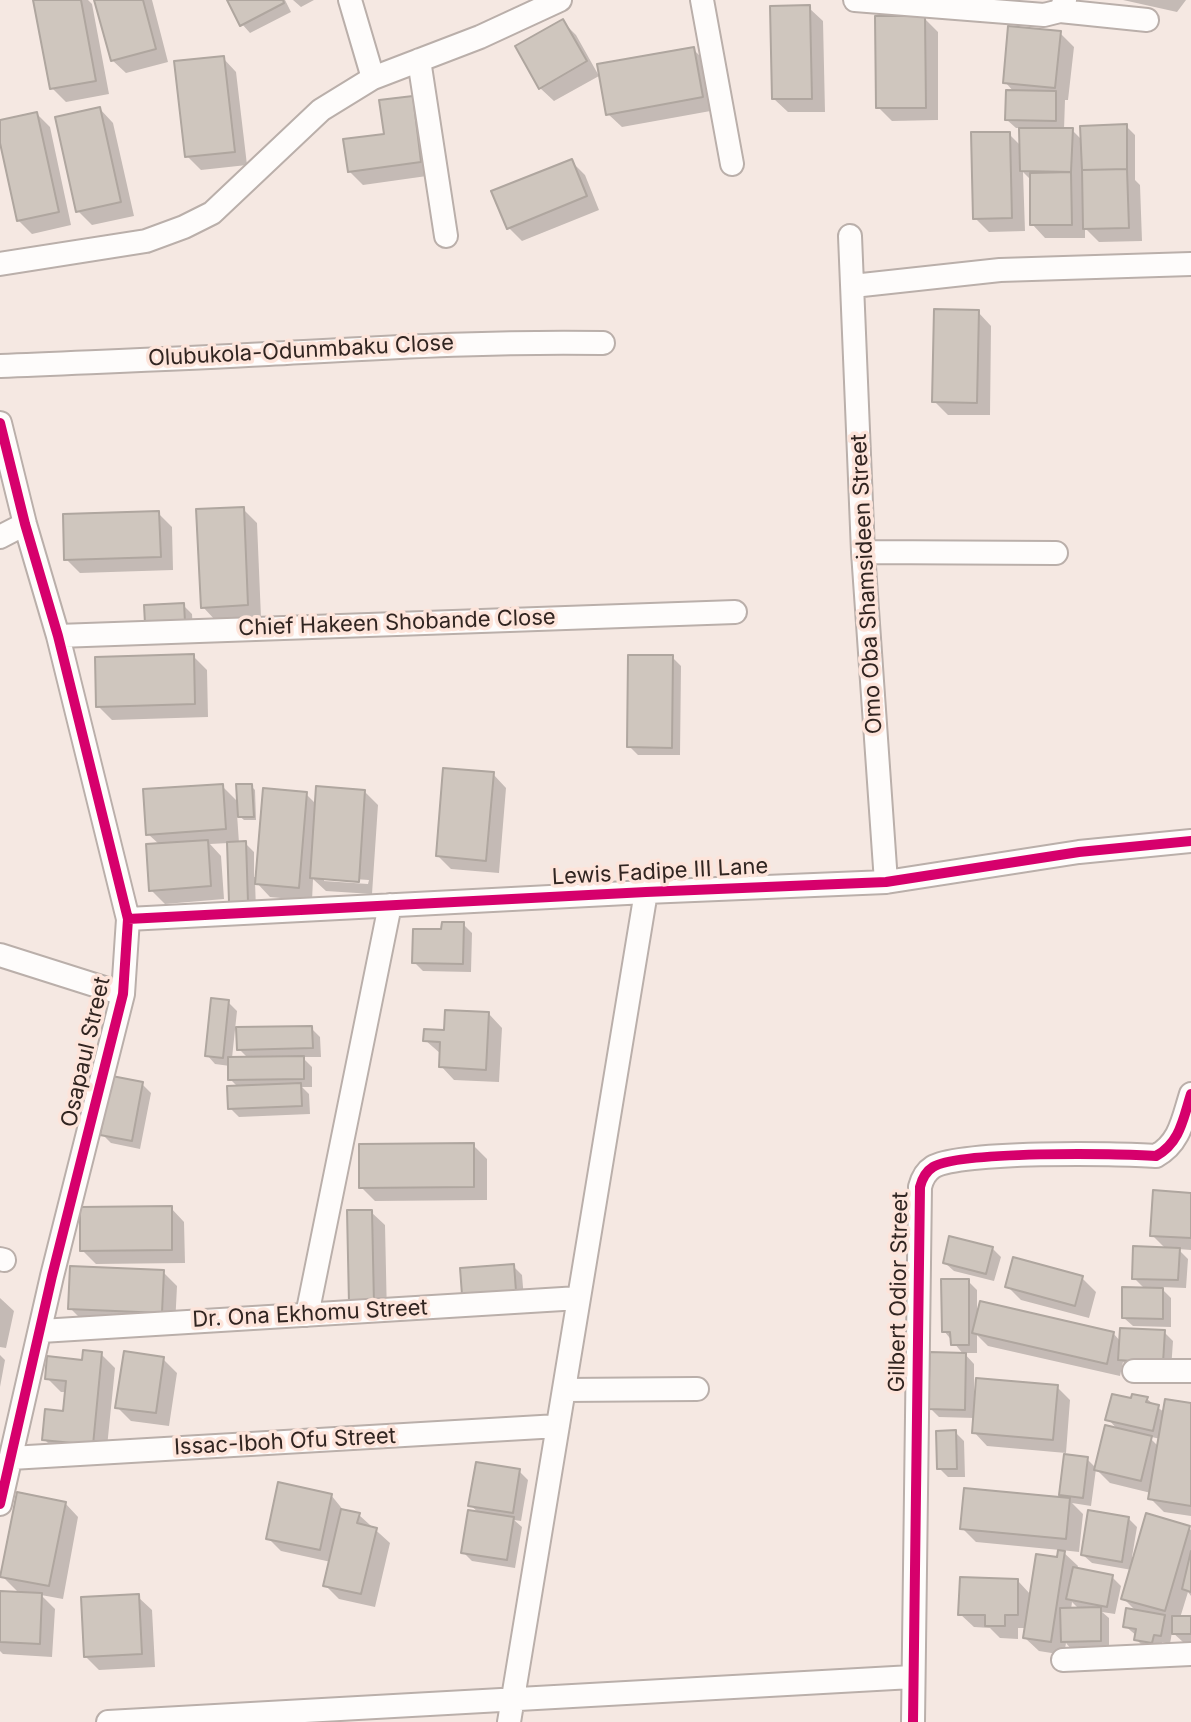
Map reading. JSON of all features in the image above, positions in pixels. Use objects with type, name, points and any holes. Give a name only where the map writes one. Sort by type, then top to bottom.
[{"type":"street","points":[[350,0],[373,78]]},
{"type":"street","points":[[0,264],[146,241],[198,220],[212,213],[321,110],[373,78],[480,37],[560,0]]},
{"type":"street","points":[[702,0],[732,164]]},
{"type":"street","points":[[855,0],[1044,15],[1063,6],[1147,20]]},
{"type":"street","points":[[419,60],[446,236]]},
{"type":"street","name":"Omo Oba Shamsideen Street","points":[[850,236],[863,552],[886,882]]},
{"type":"street","points":[[853,286],[1000,270],[1191,264]]},
{"type":"street","name":"Olubukola-Odunmbaku Close","points":[[0,366],[416,344],[603,343]]},
{"type":"street","name":"Osapaul Street","points":[[0,423],[25,524],[58,636],[128,919],[123,994],[41,1331],[9,1426],[11,1458],[0,1504]]},
{"type":"street","points":[[0,537],[25,524]]},
{"type":"street","points":[[863,552],[1056,553]]},
{"type":"street","name":"Chief Hakeen Shobande Close","points":[[58,636],[735,612]]},
{"type":"street","name":"Lewis Fadipe III Lane","points":[[128,919],[886,882],[1079,852],[1191,841]]},
{"type":"street","points":[[511,1711],[646,892]]},
{"type":"street","points":[[307,1315],[390,905]]},
{"type":"street","points":[[0,955],[123,994]]},
{"type":"street","name":"Gilbert Odior Street","points":[[913,1722],[922,1179],[934,1166],[969,1158],[1156,1156],[1175,1142],[1191,1094]]},
{"type":"street","name":"Dr. Ona Ekhomu Street","points":[[41,1331],[579,1298]]},
{"type":"street","points":[[1134,1371],[1191,1371]]},
{"type":"street","points":[[564,1390],[697,1389]]},
{"type":"street","name":"Issac-Iboh Ofu Street","points":[[11,1458],[558,1426]]},
{"type":"street","points":[[1063,1660],[1191,1654]]},
{"type":"street","points":[[108,1722],[511,1711],[912,1677]]},
{"type":"building","points":[[33,0],[81,0],[96,81],[50,89]]},
{"type":"building","points":[[94,0],[143,0],[156,49],[111,61]]},
{"type":"building","points":[[227,0],[283,0],[284,3],[240,26]]},
{"type":"building","points":[[810,5],[812,99],[772,99],[770,6]]},
{"type":"building","points":[[875,16],[925,16],[926,108],[876,108]]},
{"type":"building","points":[[563,19],[587,61],[539,89],[515,46]]},
{"type":"building","points":[[1008,26],[1061,31],[1055,88],[1003,83]]},
{"type":"building","points":[[694,47],[703,97],[606,115],[597,64]]},
{"type":"building","points":[[224,56],[235,152],[185,157],[174,61]]},
{"type":"building","points":[[1006,90],[1056,91],[1056,121],[1005,120]]},
{"type":"building","points":[[413,96],[421,162],[348,172],[343,139],[384,134],[379,100]]},
{"type":"building","points":[[100,107],[121,202],[76,212],[55,117]]},
{"type":"building","points":[[37,112],[59,212],[17,221],[0,143],[0,120]]},
{"type":"building","points":[[1127,124],[1127,169],[1082,170],[1080,126]]},
{"type":"building","points":[[1019,128],[1073,128],[1071,172],[1020,171]]},
{"type":"building","points":[[971,132],[1010,132],[1012,218],[973,219]]},
{"type":"building","points":[[572,159],[587,196],[507,229],[491,191]]},
{"type":"building","points":[[1127,169],[1129,228],[1083,229],[1082,170]]},
{"type":"building","points":[[1071,172],[1072,225],[1030,225],[1030,173]]},
{"type":"building","points":[[934,309],[979,310],[977,403],[932,402]]},
{"type":"building","points":[[244,507],[248,605],[201,608],[196,509]]},
{"type":"building","points":[[159,511],[161,557],[64,560],[63,514]]},
{"type":"building","points":[[184,603],[185,622],[145,624],[144,605]]},
{"type":"building","points":[[194,654],[195,704],[96,707],[95,657]]},
{"type":"building","points":[[628,655],[673,655],[672,748],[627,747]]},
{"type":"building","points":[[443,768],[494,772],[486,861],[436,856]]},
{"type":"building","points":[[223,784],[226,829],[146,835],[143,789]]},
{"type":"building","points":[[236,784],[252,784],[254,817],[238,817]]},
{"type":"building","points":[[316,786],[365,790],[359,882],[310,878]]},
{"type":"building","points":[[263,788],[307,792],[299,888],[255,884]]},
{"type":"building","points":[[208,840],[211,886],[149,891],[146,844]]},
{"type":"building","points":[[246,841],[248,902],[229,902],[227,842]]},
{"type":"building","points":[[442,922],[464,922],[463,964],[412,963],[413,929],[441,929]]},
{"type":"building","points":[[211,998],[229,1000],[223,1058],[205,1056]]},
{"type":"building","points":[[445,1010],[489,1012],[486,1070],[439,1067],[440,1042],[423,1041],[424,1029],[444,1030]]},
{"type":"building","points":[[312,1026],[313,1048],[237,1050],[236,1027]]},
{"type":"building","points":[[304,1056],[304,1079],[228,1080],[228,1057]]},
{"type":"building","points":[[112,1076],[143,1082],[132,1141],[100,1135]]},
{"type":"building","points":[[301,1083],[302,1106],[228,1109],[227,1086]]},
{"type":"building","points":[[474,1143],[474,1187],[359,1188],[359,1144]]},
{"type":"building","points":[[1153,1190],[1191,1193],[1191,1238],[1150,1236]]},
{"type":"building","points":[[172,1206],[172,1250],[80,1251],[80,1207]]},
{"type":"building","points":[[347,1210],[372,1210],[374,1304],[349,1304]]},
{"type":"building","points":[[949,1236],[993,1247],[986,1274],[943,1263]]},
{"type":"building","points":[[1133,1246],[1180,1248],[1178,1280],[1132,1279]]},
{"type":"building","points":[[1013,1257],[1083,1276],[1075,1306],[1005,1287]]},
{"type":"building","points":[[514,1264],[516,1291],[462,1295],[460,1268]]},
{"type":"building","points":[[70,1266],[164,1270],[162,1313],[68,1309]]},
{"type":"building","points":[[941,1279],[969,1279],[969,1345],[951,1345],[950,1332],[942,1332]]},
{"type":"building","points":[[1122,1287],[1163,1288],[1163,1319],[1122,1318]]},
{"type":"building","points":[[980,1301],[1114,1332],[1107,1364],[972,1333]]},
{"type":"building","points":[[1120,1328],[1165,1330],[1163,1363],[1118,1360]]},
{"type":"building","points":[[83,1350],[102,1352],[93,1445],[42,1440],[45,1409],[63,1411],[66,1381],[45,1379],[47,1356],[82,1360]]},
{"type":"building","points":[[124,1351],[164,1357],[156,1413],[115,1408]]},
{"type":"building","points":[[930,1352],[966,1353],[965,1410],[928,1409]]},
{"type":"building","points":[[976,1378],[1058,1385],[1053,1440],[972,1433]]},
{"type":"building","points":[[1112,1394],[1131,1398],[1132,1394],[1148,1397],[1146,1402],[1159,1405],[1153,1431],[1105,1420]]},
{"type":"building","points":[[1165,1399],[1191,1403],[1191,1506],[1148,1499]]},
{"type":"building","points":[[1105,1425],[1152,1436],[1141,1481],[1094,1470]]},
{"type":"building","points":[[956,1430],[957,1469],[937,1469],[936,1431]]},
{"type":"building","points":[[1064,1454],[1088,1457],[1083,1498],[1059,1495]]},
{"type":"building","points":[[476,1462],[520,1469],[513,1513],[468,1506]]},
{"type":"building","points":[[278,1482],[332,1494],[320,1550],[266,1539]]},
{"type":"building","points":[[964,1488],[1070,1498],[1066,1539],[960,1529]]},
{"type":"building","points":[[17,1492],[66,1502],[49,1586],[0,1577]]},
{"type":"building","points":[[341,1509],[360,1513],[357,1523],[377,1528],[361,1594],[323,1586]]},
{"type":"building","points":[[468,1510],[514,1517],[507,1560],[461,1553]]},
{"type":"building","points":[[1088,1510],[1129,1517],[1122,1562],[1081,1555]]},
{"type":"building","points":[[1146,1513],[1190,1526],[1165,1611],[1121,1599]]},
{"type":"building","points":[[1058,1550],[1065,1551],[1051,1642],[1023,1638],[1036,1554],[1057,1557]]},
{"type":"building","points":[[1191,1551],[1191,1592],[1182,1589]]},
{"type":"building","points":[[1073,1567],[1113,1575],[1107,1607],[1066,1599]]},
{"type":"building","points":[[960,1577],[1018,1579],[1018,1615],[1005,1615],[1005,1626],[985,1626],[985,1615],[958,1615]]},
{"type":"building","points":[[0,1591],[42,1593],[40,1644],[0,1642]]},
{"type":"building","points":[[139,1594],[142,1654],[84,1657],[81,1597]]},
{"type":"building","points":[[1101,1607],[1101,1641],[1061,1642],[1060,1608]]},
{"type":"building","points":[[1126,1608],[1165,1615],[1161,1636],[1154,1635],[1152,1643],[1134,1640],[1136,1629],[1123,1627]]},
{"type":"building","points":[[1172,1616],[1191,1616],[1191,1634],[1172,1634]]},
{"type":"cycle path","points":[[0,423],[25,524],[58,636],[128,919],[123,994],[52,1276],[0,1504]]},
{"type":"cycle path","points":[[128,919],[886,882],[1079,852],[1191,841]]},
{"type":"cycle path","points":[[913,1722],[920,1187],[923,1178],[933,1167],[973,1158],[1076,1154],[1156,1156],[1176,1137],[1191,1094]]}]
